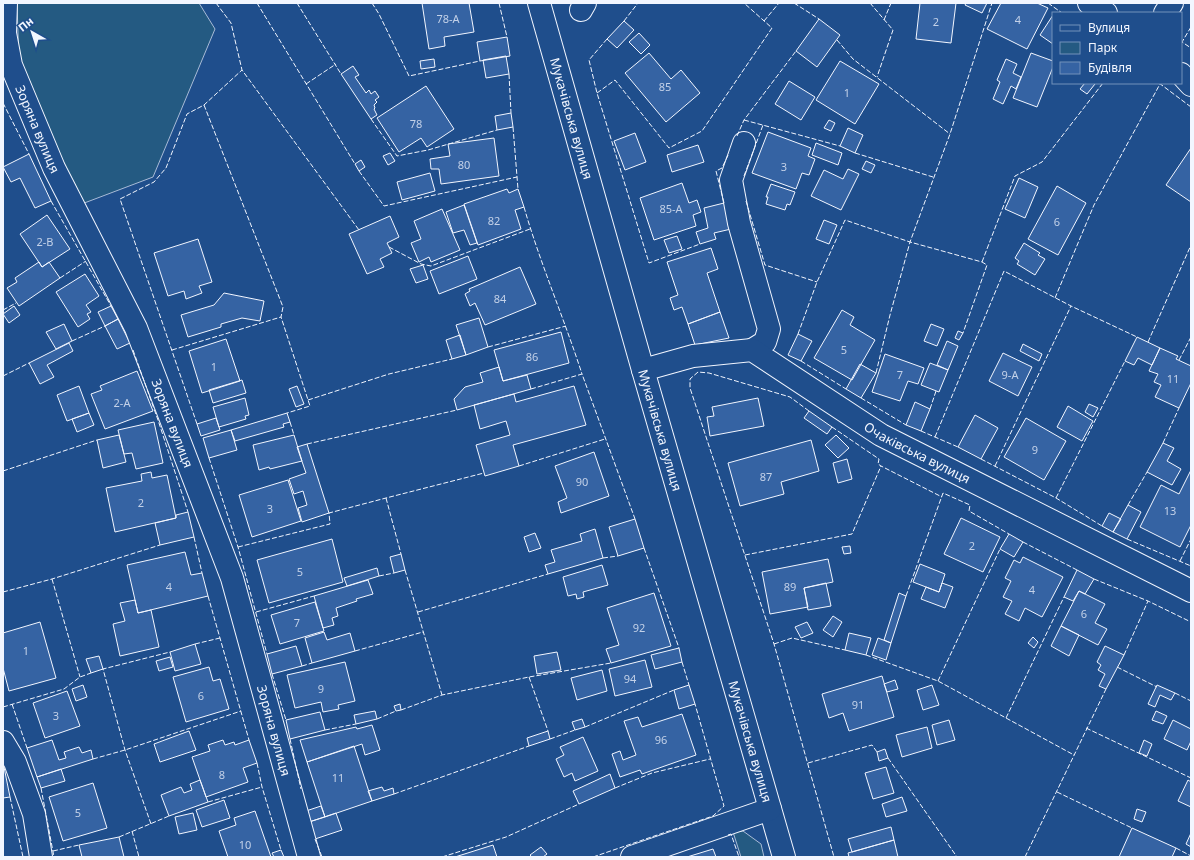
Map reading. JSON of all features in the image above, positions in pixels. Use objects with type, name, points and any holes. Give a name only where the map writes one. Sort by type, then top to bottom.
[{"type":"street","name":"Зоряна вулиця","points":[[6,3],[5,33],[11,65],[54,168],[136,328],[232,578],[309,857]]},
{"type":"street","name":"Мукачівська вулиця","points":[[539,3],[643,370],[784,857]]},
{"type":"street","points":[[1090,3],[1104,12]]},
{"type":"street","points":[[1165,12],[1172,3]]},
{"type":"street","points":[[1182,75],[1191,84]]},
{"type":"street","points":[[643,370],[693,356],[752,350],[766,342],[770,329],[739,223],[731,180],[744,144]]},
{"type":"street","name":"Очаківська вулиця","points":[[752,350],[881,435],[1191,591]]},
{"type":"street","points":[[3,742],[16,762],[34,814],[41,857]]},
{"type":"street","points":[[632,857],[770,809]]},
{"type":"green space","points":[[17,3],[199,3],[215,29],[153,177],[79,205],[19,64]]},
{"type":"green space","points":[[743,831],[761,844],[764,857],[741,857],[733,832]]},
{"type":"building","points":[[422,3],[469,3],[474,32],[444,37],[445,46],[429,49]]},
{"type":"building","points":[[920,3],[956,3],[951,43],[916,39]]},
{"type":"building","points":[[966,3],[987,3],[982,13],[965,5]]},
{"type":"building","points":[[1001,3],[1037,3],[1048,8],[1027,49],[987,29]]},
{"type":"building","points":[[1052,17],[1052,43],[1040,35]]},
{"type":"building","points":[[819,19],[840,35],[817,67],[796,51]]},
{"type":"building","points":[[624,21],[634,30],[617,48],[607,39]]},
{"type":"building","points":[[639,33],[650,45],[641,54],[629,42]]},
{"type":"building","points":[[507,37],[510,56],[480,61],[477,42]]},
{"type":"building","points":[[649,53],[671,79],[681,70],[700,93],[666,122],[625,73]]},
{"type":"building","points":[[1031,53],[1052,61],[1052,70],[1037,107],[1013,98]]},
{"type":"building","points":[[506,56],[509,74],[486,78],[483,60]]},
{"type":"building","points":[[434,59],[435,67],[421,69],[420,61]]},
{"type":"building","points":[[1006,59],[1017,64],[1013,73],[1021,77],[1016,89],[1011,86],[1003,104],[993,99],[1000,82],[997,80]]},
{"type":"building","points":[[840,61],[879,84],[855,124],[816,100]]},
{"type":"building","points":[[353,66],[359,75],[355,77],[366,93],[369,90],[371,94],[375,91],[379,97],[375,100],[377,102],[374,105],[377,115],[371,119],[341,74]]},
{"type":"building","points":[[789,81],[815,97],[801,120],[775,104]]},
{"type":"building","points":[[1084,84],[1095,84],[1087,94],[1080,89]]},
{"type":"building","points":[[426,86],[454,129],[427,147],[421,138],[399,152],[377,118]]},
{"type":"building","points":[[511,113],[513,127],[497,130],[495,116]]},
{"type":"building","points":[[829,120],[835,123],[831,131],[824,128]]},
{"type":"building","points":[[848,128],[863,135],[855,153],[840,146]]},
{"type":"building","points":[[768,132],[811,148],[808,156],[815,159],[809,175],[802,173],[796,189],[752,173]]},
{"type":"building","points":[[635,133],[646,162],[625,170],[614,141]]},
{"type":"building","points":[[494,138],[499,176],[441,184],[439,169],[431,169],[430,159],[450,156],[448,144]]},
{"type":"building","points":[[816,143],[842,153],[838,165],[812,155]]},
{"type":"building","points":[[698,145],[704,162],[672,172],[667,155]]},
{"type":"building","points":[[1191,148],[1191,202],[1166,185]]},
{"type":"building","points":[[390,153],[395,161],[388,165],[383,156]]},
{"type":"building","points":[[29,154],[51,201],[35,208],[20,178],[11,182],[3,167]]},
{"type":"building","points":[[361,160],[365,167],[359,171],[355,164]]},
{"type":"building","points":[[866,161],[875,165],[871,173],[862,169]]},
{"type":"building","points":[[848,169],[859,174],[841,210],[811,196],[824,170],[843,179]]},
{"type":"building","points":[[430,173],[435,191],[402,200],[397,182]]},
{"type":"building","points":[[1019,178],[1038,187],[1025,218],[1005,209]]},
{"type":"building","points":[[682,183],[689,203],[697,200],[701,212],[693,215],[696,226],[654,240],[640,198]]},
{"type":"building","points":[[771,184],[795,192],[790,205],[787,204],[785,210],[766,204],[768,197],[766,197]]},
{"type":"building","points":[[1057,186],[1086,203],[1058,255],[1028,239]]},
{"type":"building","points":[[507,189],[509,193],[518,189],[524,207],[515,210],[521,229],[478,245],[464,204]]},
{"type":"building","points":[[724,203],[731,229],[714,233],[716,239],[700,244],[696,232],[708,228],[704,208]]},
{"type":"building","points":[[464,205],[477,243],[470,245],[464,230],[453,233],[446,212]]},
{"type":"building","points":[[442,209],[460,250],[431,262],[429,257],[419,262],[411,243],[421,239],[414,221]]},
{"type":"building","points":[[47,215],[70,249],[42,267],[20,234]]},
{"type":"building","points":[[390,216],[399,237],[387,243],[392,253],[380,259],[384,267],[367,274],[349,234]]},
{"type":"building","points":[[824,220],[837,225],[829,244],[816,239]]},
{"type":"building","points":[[677,236],[682,249],[669,253],[664,240]]},
{"type":"building","points":[[198,239],[212,282],[199,286],[202,293],[186,299],[184,291],[168,296],[154,253]]},
{"type":"building","points":[[1024,243],[1040,253],[1038,255],[1045,259],[1035,275],[1017,264],[1019,261],[1015,258]]},
{"type":"building","points":[[711,248],[718,269],[707,273],[720,312],[688,324],[682,307],[674,310],[670,298],[678,295],[667,262]]},
{"type":"building","points":[[468,256],[477,279],[439,294],[430,271]]},
{"type":"building","points":[[39,262],[42,267],[49,262],[60,278],[19,306],[7,288],[17,282],[15,278]]},
{"type":"building","points":[[423,265],[428,279],[416,283],[410,269]]},
{"type":"building","points":[[520,267],[536,304],[485,325],[475,303],[470,306],[465,294],[470,291],[469,289]]},
{"type":"building","points":[[85,274],[99,296],[86,305],[91,312],[87,314],[90,319],[78,327],[56,292]]},
{"type":"building","points":[[224,293],[264,301],[260,321],[242,318],[221,324],[221,327],[188,337],[181,315],[214,305]]},
{"type":"building","points":[[14,306],[20,315],[9,323],[3,314]]},
{"type":"building","points":[[111,306],[118,319],[105,326],[98,312]]},
{"type":"building","points":[[842,310],[854,317],[850,325],[875,340],[852,380],[814,358]]},
{"type":"building","points":[[720,312],[729,338],[695,345],[688,324]]},
{"type":"building","points":[[479,318],[488,347],[466,355],[456,325]]},
{"type":"building","points":[[118,319],[130,343],[117,349],[105,326]]},
{"type":"building","points":[[64,324],[72,341],[56,349],[46,332]]},
{"type":"building","points":[[931,324],[944,329],[937,346],[924,341]]},
{"type":"building","points":[[958,331],[963,333],[959,340],[955,338]]},
{"type":"building","points":[[561,332],[569,363],[503,381],[494,350]]},
{"type":"building","points":[[798,334],[812,341],[801,361],[788,355]]},
{"type":"building","points":[[460,335],[466,355],[452,359],[446,340]]},
{"type":"building","points":[[1137,337],[1160,348],[1152,365],[1138,358],[1134,365],[1125,361]]},
{"type":"building","points":[[226,339],[240,381],[202,393],[189,351]]},
{"type":"building","points":[[947,341],[958,346],[948,370],[937,365]]},
{"type":"building","points":[[69,343],[73,351],[47,365],[54,377],[40,384],[29,363]]},
{"type":"building","points":[[1023,344],[1042,354],[1039,361],[1020,351]]},
{"type":"building","points":[[1160,348],[1178,356],[1176,359],[1191,366],[1191,383],[1179,408],[1155,397],[1161,385],[1154,382],[1158,374],[1149,371]]},
{"type":"building","points":[[1003,353],[1032,367],[1018,396],[989,381]]},
{"type":"building","points":[[885,354],[924,368],[918,384],[908,381],[900,401],[872,392]]},
{"type":"building","points":[[930,363],[948,370],[939,392],[921,385]]},
{"type":"building","points":[[860,364],[876,373],[861,398],[846,389]]},
{"type":"building","points":[[499,367],[503,381],[527,375],[531,389],[457,410],[454,399],[465,387],[483,382],[480,373]]},
{"type":"building","points":[[137,371],[153,411],[105,429],[91,394],[102,390],[100,386]]},
{"type":"building","points":[[242,380],[246,393],[213,403],[209,390]]},
{"type":"building","points":[[79,386],[89,413],[67,421],[57,395]]},
{"type":"building","points":[[297,386],[304,404],[296,407],[289,389]]},
{"type":"building","points":[[574,386],[586,425],[513,445],[519,466],[485,476],[476,445],[510,435],[506,421],[480,429],[474,405],[514,394],[516,402]]},
{"type":"building","points":[[245,398],[249,415],[245,416],[246,419],[219,427],[213,407]]},
{"type":"building","points":[[758,398],[764,426],[710,436],[707,417],[714,416],[712,407]]},
{"type":"building","points":[[915,402],[930,409],[921,431],[906,425]]},
{"type":"building","points":[[1089,404],[1098,408],[1093,417],[1085,412]]},
{"type":"building","points":[[1068,406],[1093,421],[1082,441],[1057,427]]},
{"type":"building","points":[[809,411],[832,427],[827,434],[804,418]]},
{"type":"building","points":[[89,413],[94,425],[77,432],[72,419]]},
{"type":"building","points":[[287,413],[290,422],[283,424],[284,427],[235,441],[231,430]]},
{"type":"building","points":[[975,415],[998,428],[981,459],[958,447]]},
{"type":"building","points":[[216,418],[220,430],[201,436],[197,424]]},
{"type":"building","points":[[1026,418],[1066,441],[1044,480],[1004,457]]},
{"type":"building","points":[[154,422],[163,463],[136,469],[132,453],[124,454],[118,430]]},
{"type":"building","points":[[231,430],[237,450],[209,458],[203,438]]},
{"type":"building","points":[[119,435],[126,462],[103,468],[97,440]]},
{"type":"building","points":[[294,435],[302,461],[270,469],[269,467],[259,470],[253,445]]},
{"type":"building","points":[[836,435],[849,448],[838,458],[825,445]]},
{"type":"building","points":[[811,440],[819,471],[781,482],[784,494],[740,506],[728,463]]},
{"type":"building","points":[[1163,443],[1174,448],[1167,461],[1181,469],[1172,485],[1147,472]]},
{"type":"building","points":[[307,444],[329,513],[302,522],[298,508],[307,505],[303,491],[294,494],[289,479],[306,473],[297,447]]},
{"type":"building","points":[[594,452],[609,496],[561,513],[558,502],[567,498],[555,466]]},
{"type":"building","points":[[847,459],[852,479],[838,483],[833,463]]},
{"type":"building","points":[[1191,470],[1191,525],[1180,547],[1140,527],[1161,485],[1179,494]]},
{"type":"building","points":[[151,472],[152,478],[167,475],[176,518],[115,532],[106,488],[142,481],[141,474]]},
{"type":"building","points":[[288,480],[301,521],[252,537],[239,495]]},
{"type":"building","points":[[1128,505],[1141,512],[1127,539],[1113,532]]},
{"type":"building","points":[[188,512],[194,537],[160,545],[155,523],[176,518],[176,515]]},
{"type":"building","points":[[1109,513],[1121,519],[1113,532],[1102,526]]},
{"type":"building","points":[[961,518],[1000,537],[983,572],[944,554]]},
{"type":"building","points":[[635,519],[644,548],[618,556],[609,527]]},
{"type":"building","points":[[595,529],[603,558],[548,574],[545,565],[555,562],[551,550],[582,541],[580,534]]},
{"type":"building","points":[[535,533],[541,548],[529,552],[524,537]]},
{"type":"building","points":[[1009,534],[1023,542],[1014,557],[1000,549]]},
{"type":"building","points":[[332,539],[343,582],[269,603],[257,560]]},
{"type":"building","points":[[850,546],[851,553],[844,554],[842,547]]},
{"type":"building","points":[[185,552],[191,575],[202,573],[208,596],[138,613],[127,565]]},
{"type":"building","points":[[401,554],[405,570],[394,573],[390,557]]},
{"type":"building","points":[[1023,557],[1063,577],[1042,617],[1025,608],[1019,621],[1005,614],[1012,601],[1003,597],[1011,581],[1005,578],[1014,560],[1020,563]]},
{"type":"building","points":[[828,559],[833,582],[804,588],[808,607],[770,614],[762,572]]},
{"type":"building","points":[[920,564],[945,574],[939,592],[913,582]]},
{"type":"building","points":[[602,565],[608,585],[583,592],[584,597],[577,599],[576,594],[568,596],[563,577]]},
{"type":"building","points":[[377,568],[379,576],[347,586],[344,578]]},
{"type":"building","points":[[1077,570],[1094,579],[1085,594],[1079,591],[1073,601],[1064,597]]},
{"type":"building","points":[[368,580],[373,594],[356,599],[357,601],[336,608],[338,616],[332,618],[334,625],[323,628],[314,596]]},
{"type":"building","points":[[826,583],[831,606],[808,610],[804,588]]},
{"type":"building","points":[[942,583],[953,587],[945,608],[921,599],[926,587],[939,592]]},
{"type":"building","points":[[1079,591],[1105,604],[1095,623],[1107,629],[1098,645],[1061,626]]},
{"type":"building","points":[[654,593],[671,646],[611,663],[606,649],[619,645],[607,608]]},
{"type":"building","points":[[899,593],[906,596],[891,643],[884,640]]},
{"type":"building","points":[[135,600],[138,613],[151,610],[159,647],[120,656],[113,624],[125,621],[120,603]]},
{"type":"building","points":[[315,602],[324,631],[280,644],[271,615]]},
{"type":"building","points":[[833,616],[842,622],[833,637],[823,630]]},
{"type":"building","points":[[40,622],[56,678],[9,691],[3,668],[3,633]]},
{"type":"building","points":[[807,622],[813,633],[801,638],[795,627]]},
{"type":"building","points":[[1061,626],[1079,635],[1069,656],[1051,646]]},
{"type":"building","points":[[324,632],[327,640],[350,633],[355,651],[312,663],[305,638]]},
{"type":"building","points":[[849,633],[871,638],[866,655],[845,650]]},
{"type":"building","points":[[1033,637],[1038,642],[1034,648],[1028,643]]},
{"type":"building","points":[[878,638],[891,643],[886,660],[872,655]]},
{"type":"building","points":[[195,644],[201,664],[175,671],[170,652]]},
{"type":"building","points":[[296,646],[302,666],[272,674],[267,654]]},
{"type":"building","points":[[1105,646],[1124,655],[1106,689],[1099,686],[1105,674],[1098,670],[1101,665],[1097,662]]},
{"type":"building","points":[[679,648],[682,662],[655,669],[651,655]]},
{"type":"building","points":[[557,652],[561,670],[537,674],[534,656]]},
{"type":"building","points":[[99,656],[103,669],[91,673],[86,659]]},
{"type":"building","points":[[170,657],[173,667],[159,671],[156,661]]},
{"type":"building","points":[[645,660],[652,687],[615,696],[609,669]]},
{"type":"building","points":[[345,662],[355,701],[338,705],[339,709],[323,712],[321,702],[295,708],[287,675]]},
{"type":"building","points":[[209,667],[213,681],[220,679],[229,709],[186,722],[173,677]]},
{"type":"building","points":[[602,670],[607,691],[577,700],[571,678]]},
{"type":"building","points":[[882,676],[894,717],[849,731],[843,713],[829,718],[822,694]]},
{"type":"building","points":[[895,680],[898,689],[887,692],[884,684]]},
{"type":"building","points":[[83,685],[87,697],[76,701],[72,689]]},
{"type":"building","points":[[689,685],[695,704],[679,709],[674,690]]},
{"type":"building","points":[[932,685],[939,705],[923,710],[917,690]]},
{"type":"building","points":[[1157,685],[1175,693],[1171,700],[1160,695],[1155,707],[1148,704]]},
{"type":"building","points":[[67,691],[80,726],[45,738],[33,703]]},
{"type":"building","points":[[400,704],[401,710],[396,711],[394,706]]},
{"type":"building","points":[[375,711],[377,719],[356,724],[354,715]]},
{"type":"building","points":[[1156,711],[1167,716],[1163,724],[1152,720]]},
{"type":"building","points":[[320,712],[325,730],[290,739],[286,720]]},
{"type":"building","points":[[682,714],[696,755],[642,774],[640,770],[620,777],[612,754],[620,751],[623,760],[636,755],[624,721],[638,717],[642,727]]},
{"type":"building","points":[[582,719],[585,727],[575,730],[572,722]]},
{"type":"building","points":[[949,720],[955,740],[937,745],[932,725]]},
{"type":"building","points":[[1173,720],[1191,729],[1191,741],[1187,750],[1164,739]]},
{"type":"building","points":[[372,725],[380,750],[365,755],[362,744],[307,762],[300,740],[356,727],[357,729]]},
{"type":"building","points":[[927,727],[932,748],[902,757],[896,735]]},
{"type":"building","points":[[189,731],[196,750],[160,762],[154,744]]},
{"type":"building","points":[[548,731],[550,739],[529,746],[527,738]]},
{"type":"building","points":[[583,737],[598,771],[575,781],[572,773],[564,777],[556,759],[564,755],[560,747]]},
{"type":"building","points":[[52,740],[59,760],[66,758],[64,752],[79,747],[82,753],[91,750],[93,759],[37,777],[27,748]]},
{"type":"building","points":[[223,740],[225,745],[234,742],[235,745],[249,740],[257,763],[243,768],[248,782],[206,797],[192,757],[210,751],[208,745]]},
{"type":"building","points":[[1144,740],[1152,744],[1147,756],[1139,753]]},
{"type":"building","points":[[354,746],[372,801],[325,817],[307,762]]},
{"type":"building","points":[[885,749],[888,758],[879,761],[877,752]]},
{"type":"building","points":[[3,762],[10,797],[3,798]]},
{"type":"building","points":[[886,767],[894,793],[873,799],[865,773]]},
{"type":"building","points":[[61,769],[65,781],[41,788],[37,777]]},
{"type":"building","points":[[610,774],[615,788],[579,804],[573,791]]},
{"type":"building","points":[[200,780],[208,802],[169,816],[161,795],[181,787],[184,793],[192,790],[190,784]]},
{"type":"building","points":[[1188,780],[1191,782],[1191,807],[1178,801]]},
{"type":"building","points":[[93,783],[107,828],[63,841],[49,797]]},
{"type":"building","points":[[382,787],[384,791],[393,788],[394,794],[372,801],[368,791]]},
{"type":"building","points":[[902,797],[907,811],[886,817],[882,804]]},
{"type":"building","points":[[224,800],[230,818],[202,827],[196,810]]},
{"type":"building","points":[[321,806],[325,817],[309,822],[306,811]]},
{"type":"building","points":[[1137,809],[1146,812],[1142,822],[1134,819]]},
{"type":"building","points":[[255,811],[271,857],[228,857],[219,831],[236,825],[234,818]]},
{"type":"building","points":[[193,813],[197,830],[179,834],[175,817]]},
{"type":"building","points":[[336,813],[342,830],[315,839],[309,822]]},
{"type":"building","points":[[891,827],[894,840],[852,852],[848,839]]},
{"type":"building","points":[[1132,828],[1176,848],[1172,857],[1119,857]]},
{"type":"building","points":[[1191,833],[1191,847],[1186,844]]},
{"type":"building","points":[[119,837],[124,857],[82,857],[79,845]]},
{"type":"building","points":[[894,840],[898,857],[849,857],[848,853]]},
{"type":"building","points":[[493,845],[497,857],[455,857]]},
{"type":"building","points":[[541,847],[547,854],[543,857],[532,857],[530,855]]},
{"type":"building","points":[[713,849],[716,857],[687,857]]},
{"type":"building","points":[[281,850],[284,857],[274,857],[272,853]]},
{"type":"fence","points":[[216,3],[231,23],[242,70],[359,230]]},
{"type":"fence","points":[[257,3],[355,164]]},
{"type":"fence","points":[[297,3],[341,74]]},
{"type":"fence","points":[[372,3],[379,14],[409,76],[480,61]]},
{"type":"fence","points":[[499,3],[507,37]]},
{"type":"fence","points":[[624,21],[638,3]]},
{"type":"fence","points":[[597,93],[615,80],[669,148],[702,131],[772,28],[744,3]]},
{"type":"fence","points":[[764,21],[779,3]]},
{"type":"fence","points":[[794,3],[819,19]]},
{"type":"fence","points":[[870,3],[893,30],[877,77]]},
{"type":"fence","points":[[884,20],[891,3]]},
{"type":"fence","points":[[876,373],[910,242],[950,134],[992,3]]},
{"type":"fence","points":[[1048,3],[1061,12]]},
{"type":"fence","points":[[1191,27],[1182,42],[1191,48]]},
{"type":"fence","points":[[607,39],[589,60],[597,93],[649,263],[700,244]]},
{"type":"fence","points":[[837,40],[853,59],[950,134]]},
{"type":"fence","points":[[737,136],[744,120],[796,51]]},
{"type":"fence","points":[[306,84],[336,64]]},
{"type":"fence","points":[[197,424],[120,199],[154,182],[166,168],[187,114],[204,105],[242,70]]},
{"type":"fence","points":[[509,74],[511,113]]},
{"type":"fence","points":[[982,262],[1015,176],[1042,162],[1102,84]]},
{"type":"fence","points":[[1160,84],[1191,107]]},
{"type":"fence","points":[[1055,298],[1094,205],[1160,84]]},
{"type":"fence","points":[[3,103],[29,154]]},
{"type":"fence","points":[[204,105],[283,307],[281,317],[310,406],[287,413]]},
{"type":"fence","points":[[371,119],[397,156],[428,150],[497,130]]},
{"type":"fence","points":[[744,120],[840,146]]},
{"type":"fence","points":[[744,176],[763,125]]},
{"type":"fence","points":[[513,127],[518,189]]},
{"type":"fence","points":[[724,203],[716,171],[722,168],[729,153]]},
{"type":"fence","points":[[855,153],[933,177]]},
{"type":"fence","points":[[359,171],[384,206],[517,177]]},
{"type":"fence","points":[[51,201],[111,306]]},
{"type":"fence","points":[[746,201],[765,265],[817,282]]},
{"type":"fence","points":[[524,207],[537,249],[582,374]]},
{"type":"fence","points":[[798,334],[817,282],[845,220],[910,242],[982,262],[987,265],[963,333]]},
{"type":"fence","points":[[389,247],[421,264],[431,266],[530,229]]},
{"type":"fence","points":[[1148,342],[1191,245]]},
{"type":"fence","points":[[60,278],[86,261]]},
{"type":"fence","points":[[935,437],[1004,271],[1071,306],[1137,337]]},
{"type":"fence","points":[[3,310],[16,303]]},
{"type":"fence","points":[[995,466],[1071,306]]},
{"type":"fence","points":[[172,350],[281,317]]},
{"type":"fence","points":[[72,341],[105,326]]},
{"type":"fence","points":[[488,347],[566,326]]},
{"type":"fence","points":[[1179,360],[1191,337]]},
{"type":"fence","points":[[133,350],[188,512]]},
{"type":"fence","points":[[308,400],[389,374],[452,359]]},
{"type":"fence","points":[[801,361],[846,389]]},
{"type":"fence","points":[[1056,498],[1125,361]]},
{"type":"fence","points":[[3,376],[29,363]]},
{"type":"fence","points":[[809,411],[790,397],[709,373],[698,372],[690,379],[690,388],[774,644],[834,857]]},
{"type":"fence","points":[[531,389],[582,374],[635,519]]},
{"type":"fence","points":[[930,409],[936,391]]},
{"type":"fence","points":[[861,398],[906,425]]},
{"type":"fence","points":[[1163,443],[1179,408]]},
{"type":"fence","points":[[307,444],[457,410]]},
{"type":"fence","points":[[290,422],[294,435]]},
{"type":"fence","points":[[832,427],[879,459],[878,464],[881,466],[942,497]]},
{"type":"fence","points":[[921,431],[958,447]]},
{"type":"fence","points":[[519,466],[605,439]]},
{"type":"fence","points":[[3,471],[97,440]]},
{"type":"fence","points":[[209,458],[238,547],[267,654]]},
{"type":"fence","points":[[981,459],[1056,498],[1102,526]]},
{"type":"fence","points":[[745,555],[852,534],[881,466]]},
{"type":"fence","points":[[1128,505],[1147,472]]},
{"type":"fence","points":[[238,547],[330,524],[329,513],[484,473]]},
{"type":"fence","points":[[906,596],[943,493],[970,505],[969,511],[1009,534]]},
{"type":"fence","points":[[386,498],[401,554]]},
{"type":"fence","points":[[194,537],[202,573]]},
{"type":"fence","points":[[1127,539],[1191,566]]},
{"type":"fence","points":[[1180,561],[1191,539]]},
{"type":"fence","points":[[1023,542],[1077,570]]},
{"type":"fence","points":[[3,592],[52,579],[160,545]]},
{"type":"fence","points":[[644,548],[679,648]]},
{"type":"fence","points":[[938,681],[1000,549]]},
{"type":"fence","points":[[603,558],[618,556]]},
{"type":"fence","points":[[405,570],[442,695]]},
{"type":"fence","points":[[379,576],[394,573]]},
{"type":"fence","points":[[418,612],[548,574]]},
{"type":"fence","points":[[52,579],[80,677]]},
{"type":"fence","points":[[1094,579],[1148,601],[1191,622]]},
{"type":"fence","points":[[208,596],[249,740]]},
{"type":"fence","points":[[256,612],[314,596]]},
{"type":"fence","points":[[1006,718],[1064,597]]},
{"type":"fence","points":[[1124,655],[1148,601]]},
{"type":"fence","points":[[355,651],[423,632]]},
{"type":"fence","points":[[195,644],[220,638]]},
{"type":"fence","points":[[774,644],[792,638],[845,650]]},
{"type":"fence","points":[[151,824],[125,750],[103,669],[170,652]]},
{"type":"fence","points":[[866,655],[938,681],[1074,755]]},
{"type":"fence","points":[[682,662],[689,685]]},
{"type":"fence","points":[[302,666],[312,663]]},
{"type":"fence","points":[[401,710],[442,695],[529,677],[611,663]]},
{"type":"fence","points":[[1117,667],[1157,687]]},
{"type":"fence","points":[[3,707],[64,689],[80,677],[91,673]]},
{"type":"fence","points":[[272,674],[286,720]]},
{"type":"fence","points":[[529,677],[548,731]]},
{"type":"fence","points":[[1025,857],[1106,689]]},
{"type":"fence","points":[[585,727],[674,690]]},
{"type":"fence","points":[[1175,693],[1191,701]]},
{"type":"fence","points":[[12,704],[27,748]]},
{"type":"fence","points":[[593,857],[713,816],[724,806],[695,704]]},
{"type":"fence","points":[[93,759],[125,750],[241,711]]},
{"type":"fence","points":[[377,719],[396,711]]},
{"type":"fence","points":[[325,730],[356,724]]},
{"type":"fence","points":[[1086,728],[1191,778]]},
{"type":"fence","points":[[550,739],[575,730]]},
{"type":"fence","points":[[290,739],[301,789]]},
{"type":"fence","points":[[808,763],[872,745],[877,752]]},
{"type":"fence","points":[[394,794],[529,746]]},
{"type":"fence","points":[[888,758],[957,857]]},
{"type":"fence","points":[[615,788],[652,773],[710,759]]},
{"type":"fence","points":[[257,763],[262,787],[281,850]]},
{"type":"fence","points":[[208,802],[262,787]]},
{"type":"fence","points":[[41,788],[54,857]]},
{"type":"fence","points":[[1057,792],[1132,828]]},
{"type":"fence","points":[[10,797],[23,857]]},
{"type":"fence","points":[[442,857],[506,837],[579,804]]},
{"type":"fence","points":[[119,837],[169,816]]},
{"type":"fence","points":[[132,831],[139,857]]},
{"type":"fence","points":[[728,835],[731,834],[739,857]]},
{"type":"fence","points":[[315,839],[322,857]]},
{"type":"fence","points":[[53,851],[79,845]]},
{"type":"fence","points":[[1176,848],[1191,856]]}]
